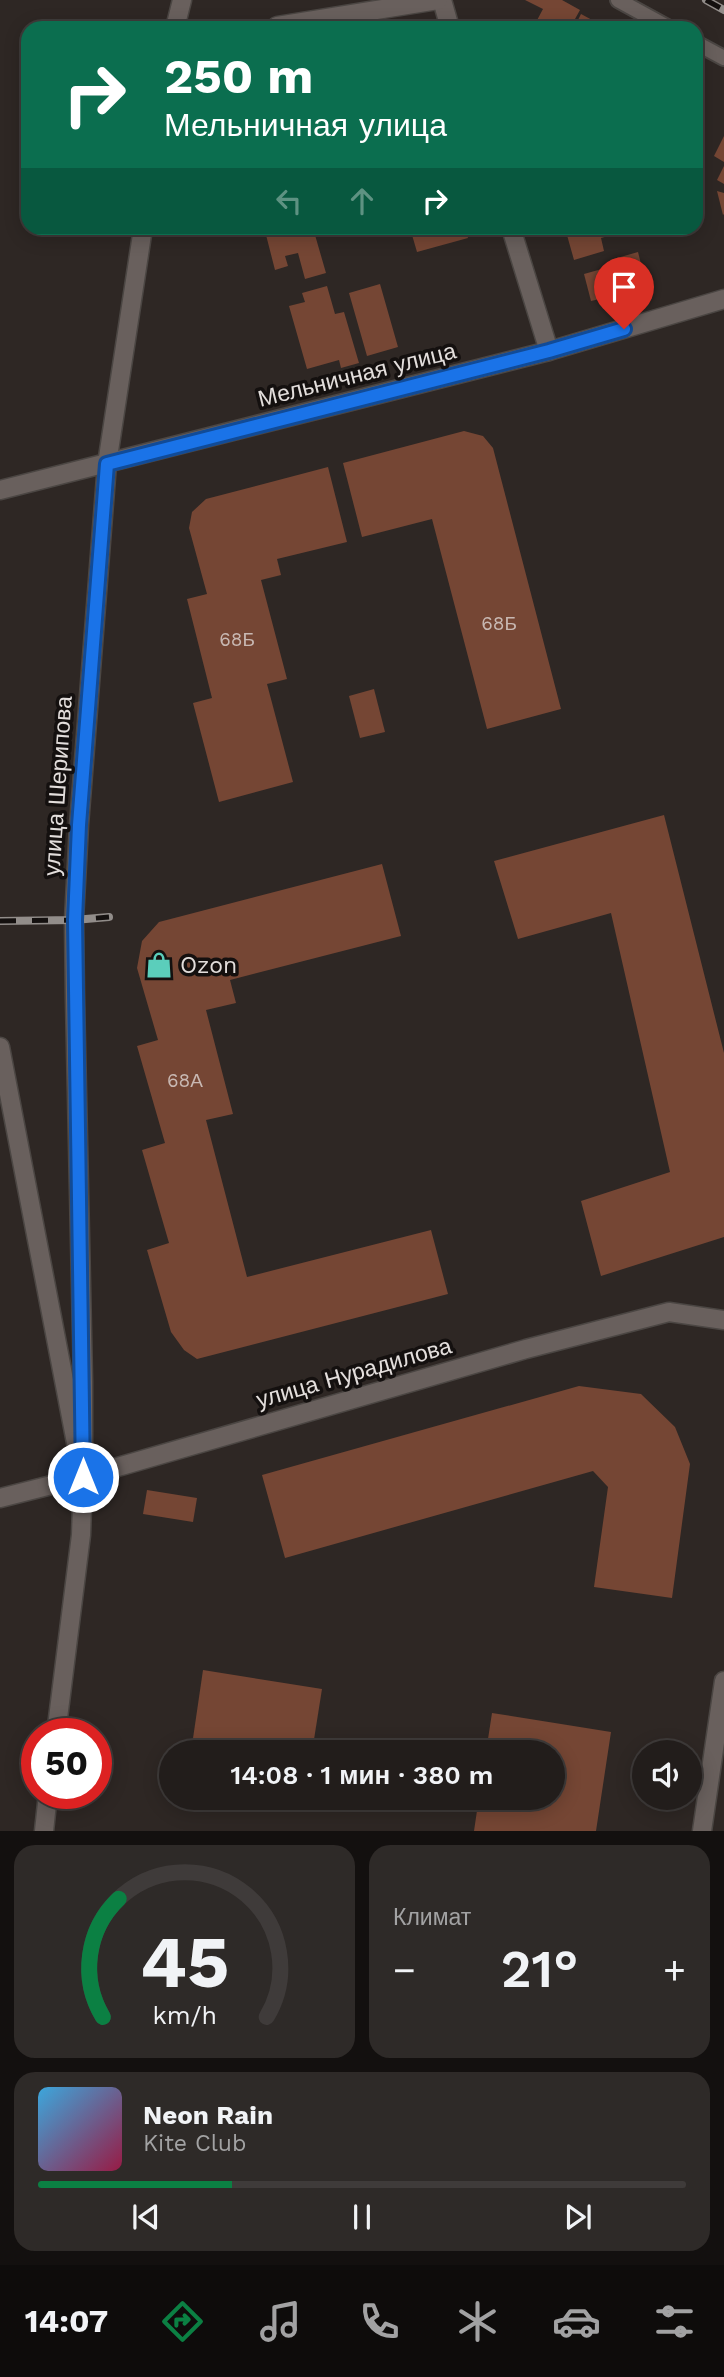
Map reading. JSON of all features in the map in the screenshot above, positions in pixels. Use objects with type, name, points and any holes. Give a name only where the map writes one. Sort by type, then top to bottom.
[{"type":"street","points":[[177,21],[182,0]]},
{"type":"street","points":[[308,21],[440,0],[448,21]]},
{"type":"street","name":"улица Шерипова","points":[[58,1718],[81,1535],[83,1477],[75,920],[79,825],[107,464],[142,235]]},
{"type":"street","points":[[513,235],[549,351]]},
{"type":"street","name":"Мельничная улица","points":[[0,491],[549,351],[724,299]]},
{"type":"street","name":"улица Шерипова","points":[[0,1047],[83,1477]]},
{"type":"street","name":"улица Нурадилова","points":[[0,1498],[669,1312],[724,1320]]},
{"type":"street","points":[[702,1831],[724,1681]]},
{"type":"street","points":[[44,1831],[46,1809]]},
{"type":"lane","points":[[618,0],[656,21]]},
{"type":"lane","points":[[703,47],[724,58]]},
{"type":"building","points":[[525,0],[562,0],[580,10],[574,21],[537,21],[543,9]]},
{"type":"building","points":[[581,14],[594,21],[578,21]]},
{"type":"building","points":[[724,136],[724,162],[714,156]]},
{"type":"building","points":[[724,166],[724,184],[717,180]]},
{"type":"building","points":[[717,191],[724,193],[723,215]]},
{"type":"building","points":[[266,235],[315,235],[326,273],[305,279],[298,253],[285,256],[288,266],[275,270]]},
{"type":"building","points":[[412,235],[467,235],[468,238],[417,252]]},
{"type":"building","points":[[567,235],[612,235],[601,238],[604,251],[574,260]]},
{"type":"building","points":[[638,252],[646,284],[620,292],[610,260]]},
{"type":"building","points":[[609,267],[617,295],[591,301],[584,274]]},
{"type":"building","points":[[380,284],[398,347],[367,356],[349,293]]},
{"type":"building","points":[[327,286],[335,314],[344,312],[359,363],[341,368],[339,360],[307,369],[289,306],[305,302],[302,293]]},
{"type":"building","points":[[464,431],[483,436],[493,448],[561,709],[487,729],[432,519],[362,537],[343,463]]},
{"type":"building","points":[[328,467],[347,542],[277,559],[281,575],[261,580],[287,679],[267,684],[293,782],[219,802],[193,703],[212,698],[187,599],[207,594],[189,528],[192,512],[206,499]]},
{"type":"building","points":[[374,689],[385,732],[360,738],[349,696]]},
{"type":"building","points":[[664,815],[724,1053],[724,1237],[601,1276],[581,1201],[670,1172],[611,913],[518,939],[494,861]]},
{"type":"building","points":[[382,864],[401,936],[230,980],[236,1003],[206,1010],[233,1114],[206,1120],[247,1277],[431,1230],[448,1294],[197,1359],[184,1350],[171,1332],[147,1250],[169,1243],[142,1150],[165,1143],[137,1046],[158,1040],[137,968],[142,941],[159,922]]},
{"type":"building","points":[[579,1386],[641,1394],[675,1427],[690,1464],[672,1598],[594,1587],[608,1487],[593,1471],[285,1558],[262,1475]]},
{"type":"building","points":[[147,1490],[197,1498],[193,1522],[143,1514]]},
{"type":"building","points":[[203,1670],[322,1689],[314,1740],[193,1740]]},
{"type":"building","points":[[492,1713],[611,1732],[596,1831],[474,1831],[477,1810],[565,1810],[565,1740],[488,1740]]},
{"type":"railway","points":[[706,0],[724,10]]},
{"type":"railway","points":[[0,921],[109,917]]},
{"type":"place","name":"Ozon","points":[[159,965]]},
{"type":"route","points":[[83,1477],[75,920],[79,825],[107,464],[549,351],[624,329]]}]
